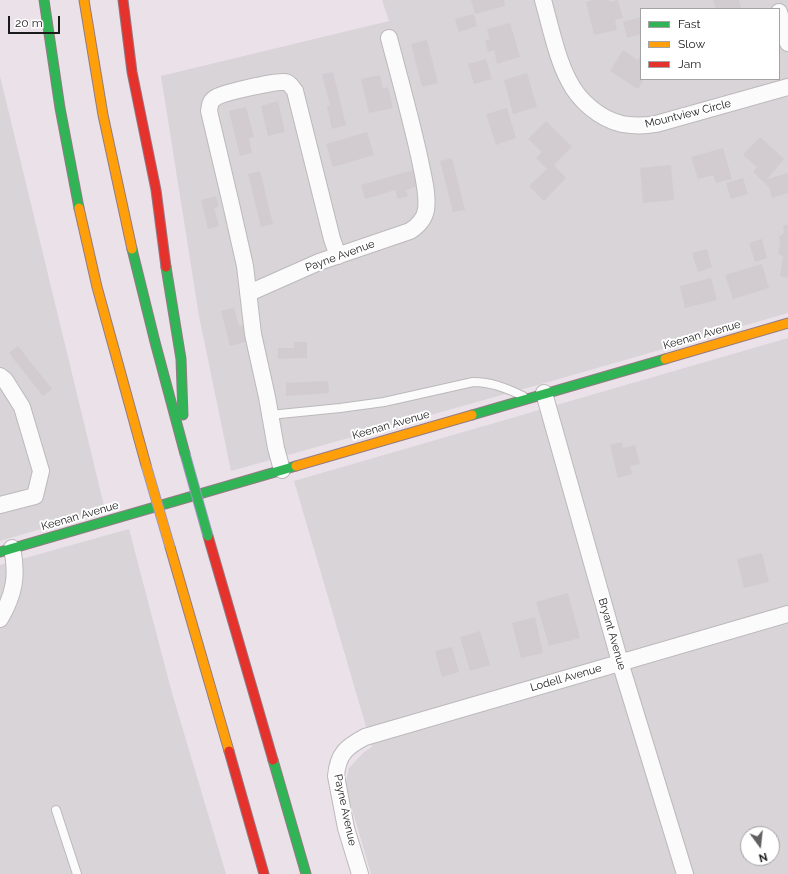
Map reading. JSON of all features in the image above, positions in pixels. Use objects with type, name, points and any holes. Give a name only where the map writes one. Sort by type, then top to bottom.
[{"type":"main road","points":[[44,0],[65,135],[97,287],[146,465],[264,874]]},
{"type":"main road","points":[[84,0],[104,126],[125,222],[156,350],[306,874]]},
{"type":"main road","points":[[123,0],[132,72],[156,190],[169,289],[181,359],[185,454]]},
{"type":"main road","name":"Keenan Avenue","points":[[6,550],[788,323]]},
{"type":"street","name":"Mountview Circle","points":[[543,0],[561,62],[569,81],[577,94],[588,106],[605,118],[622,124],[642,126],[656,124],[788,87]]},
{"type":"street","points":[[780,15],[788,43]]},
{"type":"street","name":"Payne Avenue","points":[[249,293],[319,262],[410,231],[417,227],[422,220],[426,211],[427,196],[415,134],[389,38]]},
{"type":"street","points":[[282,470],[276,448],[253,334],[245,266],[232,204],[209,111],[210,103],[216,97],[254,86],[284,82],[290,84],[295,91],[332,239],[338,256]]},
{"type":"street","points":[[0,376],[5,380],[22,407],[41,471],[35,496],[0,505]]},
{"type":"street","name":"Bryant Avenue","points":[[544,393],[620,662],[685,874]]},
{"type":"street","points":[[0,619],[8,606],[13,592],[16,572],[6,550]]},
{"type":"street","name":"Lodell Avenue","points":[[348,748],[350,745],[365,737],[788,614]]},
{"type":"street","name":"Payne Avenue","points":[[348,748],[341,755],[336,768],[336,776],[346,828],[360,874]]},
{"type":"lane","points":[[270,415],[384,402],[473,382],[487,382],[504,387],[527,398]]},
{"type":"lane","points":[[56,810],[77,874]]},
{"type":"shaded area","points":[[382,0],[788,0],[788,313],[231,471],[199,316],[161,76],[389,21]]},
{"type":"shaded area","points":[[0,76],[105,510],[0,541]]},
{"type":"shaded area","points":[[788,338],[788,874],[371,874],[345,785],[349,768],[364,752],[372,747],[294,481]]},
{"type":"shaded area","points":[[129,529],[172,693],[226,874],[0,874],[0,565]]},
{"type":"building","points":[[471,0],[504,0],[505,6],[475,14]]},
{"type":"building","points":[[593,0],[609,0],[610,2],[618,0],[623,18],[615,20],[617,30],[594,35],[586,2]]},
{"type":"building","points":[[713,0],[739,0],[741,8],[716,8]]},
{"type":"building","points":[[474,14],[477,26],[459,32],[455,19]]},
{"type":"building","points":[[640,17],[640,34],[627,38],[623,22]]},
{"type":"building","points":[[510,23],[520,57],[497,64],[494,50],[488,52],[485,41],[490,39],[487,29]]},
{"type":"building","points":[[427,40],[438,83],[422,87],[411,44]]},
{"type":"building","points":[[623,50],[638,60],[640,56],[640,80],[643,80],[638,89],[610,71]]},
{"type":"building","points":[[486,59],[492,79],[474,84],[468,64]]},
{"type":"building","points":[[333,72],[346,125],[332,129],[327,106],[330,105],[322,74]]},
{"type":"building","points":[[527,73],[537,107],[513,114],[504,80]]},
{"type":"building","points":[[380,75],[383,89],[388,87],[393,108],[369,113],[361,79]]},
{"type":"building","points":[[278,101],[285,132],[268,136],[261,106]]},
{"type":"building","points":[[246,107],[254,137],[249,138],[252,153],[240,156],[229,111]]},
{"type":"building","points":[[507,108],[516,138],[496,145],[486,114]]},
{"type":"building","points":[[546,121],[572,147],[554,165],[566,178],[544,201],[529,186],[547,169],[536,158],[542,152],[528,139]]},
{"type":"building","points":[[367,132],[374,155],[333,167],[326,144]]},
{"type":"building","points":[[760,137],[784,159],[767,179],[788,173],[788,193],[772,198],[769,187],[753,172],[757,167],[743,155]]},
{"type":"building","points":[[723,148],[732,179],[716,183],[713,175],[698,179],[691,157]]},
{"type":"building","points":[[452,158],[465,210],[453,212],[440,161]]},
{"type":"building","points":[[671,165],[674,200],[643,203],[640,168]]},
{"type":"building","points":[[413,170],[418,186],[406,190],[408,196],[398,199],[395,190],[365,199],[361,185]]},
{"type":"building","points":[[260,171],[273,224],[261,227],[248,174]]},
{"type":"building","points":[[743,178],[748,194],[731,199],[726,183]]},
{"type":"building","points":[[216,196],[219,206],[214,208],[219,226],[208,229],[201,200]]},
{"type":"building","points":[[788,224],[788,278],[780,276],[783,256],[778,254],[780,243],[779,236],[784,233],[783,226]]},
{"type":"building","points":[[762,239],[767,258],[755,262],[749,243]]},
{"type":"building","points":[[707,249],[712,267],[698,272],[692,253]]},
{"type":"building","points":[[762,264],[769,288],[733,299],[725,275]]},
{"type":"building","points":[[711,278],[717,300],[685,308],[680,286]]},
{"type":"building","points":[[234,308],[239,326],[245,325],[249,341],[230,346],[221,311]]},
{"type":"building","points":[[294,342],[307,342],[307,358],[278,359],[278,348],[294,348]]},
{"type":"building","points":[[18,346],[52,389],[43,396],[9,353]]},
{"type":"building","points":[[328,381],[329,393],[286,396],[286,383]]},
{"type":"building","points":[[622,442],[623,448],[635,445],[640,464],[630,466],[632,474],[618,478],[610,445]]},
{"type":"building","points":[[762,553],[769,582],[744,588],[737,559]]},
{"type":"building","points":[[568,593],[580,638],[549,646],[536,602]]},
{"type":"building","points":[[535,617],[543,653],[521,658],[512,623]]},
{"type":"building","points":[[480,631],[490,665],[470,671],[460,637]]},
{"type":"building","points":[[452,647],[459,672],[442,677],[435,651]]},
{"type":"traffic: fast","points":[[44,0],[60,108],[79,208]]},
{"type":"traffic: fast","points":[[132,249],[185,454]]},
{"type":"traffic: fast","points":[[166,267],[181,359],[183,415]]},
{"type":"traffic: fast","points":[[472,415],[665,359]]},
{"type":"traffic: fast","points":[[185,454],[208,536]]},
{"type":"traffic: fast","points":[[0,552],[296,466]]},
{"type":"traffic: fast","points":[[273,760],[306,874]]},
{"type":"traffic: slow","points":[[84,0],[103,115],[132,249]]},
{"type":"traffic: slow","points":[[79,208],[97,287],[146,465]]},
{"type":"traffic: slow","points":[[665,359],[788,323]]},
{"type":"traffic: slow","points":[[296,466],[472,415]]},
{"type":"traffic: slow","points":[[146,465],[170,547]]},
{"type":"traffic: slow","points":[[170,547],[229,751]]},
{"type":"traffic: jam","points":[[123,0],[132,72],[156,190],[166,267]]},
{"type":"traffic: jam","points":[[208,536],[273,760]]},
{"type":"traffic: jam","points":[[229,751],[264,874]]}]
